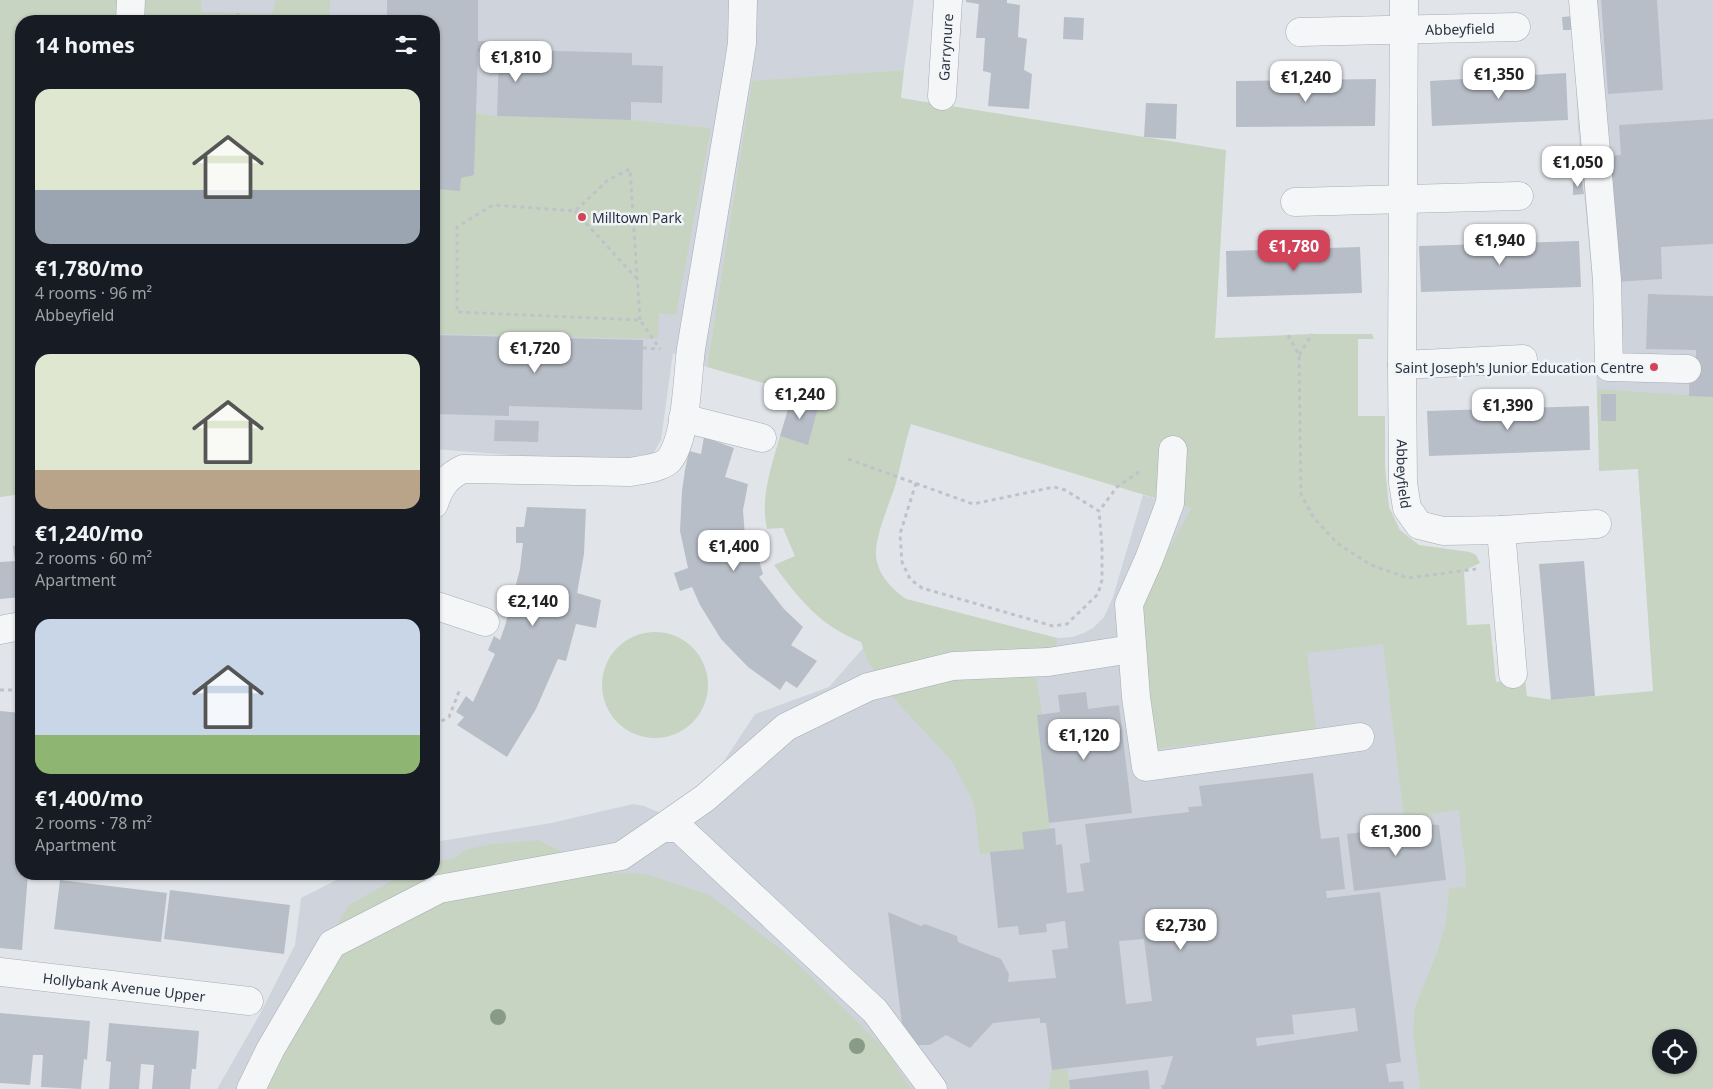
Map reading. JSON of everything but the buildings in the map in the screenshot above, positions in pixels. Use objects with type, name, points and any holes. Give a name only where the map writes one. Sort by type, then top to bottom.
[{"type":"street","points":[[130,15],[131,0]]},
{"type":"street","points":[[440,489],[452,474],[463,469],[630,472],[651,468],[668,461],[676,448],[683,418],[691,352],[740,52],[743,0]]},
{"type":"street","name":"Garrynure","points":[[942,96],[948,0]]},
{"type":"street","name":"Abbeyfield","points":[[1404,0],[1402,365],[1403,483],[1407,508],[1419,525],[1443,531],[1501,530],[1597,524]]},
{"type":"street","points":[[1583,0],[1607,280],[1609,367],[1687,369]]},
{"type":"street","name":"Abbeyfield","points":[[1300,32],[1516,27]]},
{"type":"street","points":[[1295,202],[1519,196]]},
{"type":"street","points":[[1402,365],[1523,359]]},
{"type":"street","points":[[683,418],[762,438]]},
{"type":"street","points":[[1173,450],[1170,503],[1150,559],[1128,604],[1136,697],[1146,767],[1360,737]]},
{"type":"street","points":[[1501,530],[1513,674]]},
{"type":"street","points":[[440,607],[485,622]]},
{"type":"street","points":[[0,630],[15,627]]},
{"type":"street","points":[[251,1089],[270,1050],[332,944],[439,889],[621,856],[705,798],[786,727],[868,687],[953,666],[1048,662],[1132,649]]},
{"type":"street","points":[[662,828],[679,828],[875,1011],[934,1089]]},
{"type":"street","name":"Hollybank Avenue Upper","points":[[0,972],[249,1001]]},
{"type":"path","points":[[575,211],[608,180],[630,169],[640,320],[660,349]]},
{"type":"path","points":[[637,280],[575,211],[493,205],[456,227],[457,312],[640,320]]},
{"type":"path","points":[[1299,355],[1312,334]]},
{"type":"path","points":[[1288,335],[1299,355],[1301,494],[1313,517],[1337,543],[1371,565],[1408,578],[1504,566]]},
{"type":"path","points":[[916,482],[900,534],[902,562],[910,579],[922,588],[1053,626],[1067,624],[1098,594],[1102,580],[1102,545],[1099,511],[1117,487],[1173,450]]},
{"type":"path","points":[[848,459],[973,504],[1054,486],[1065,490],[1099,511]]},
{"type":"path","points":[[440,722],[450,717],[460,689]]},
{"type":"path","points":[[0,690],[15,690]]},
{"type":"shaded area","name":"Milltown Park","points":[[0,0],[914,0],[904,70],[752,82],[707,367],[673,353],[661,440],[653,454],[640,459],[547,458],[440,449],[440,15],[15,15],[15,495],[0,497]]},
{"type":"shaded area","points":[[1572,0],[1713,0],[1713,1089],[217,1089],[260,1014],[295,945],[301,898],[336,880],[440,880],[440,841],[551,823],[633,804],[661,813],[712,779],[755,714],[829,687],[906,599],[1057,638],[1072,637],[1084,633],[1093,628],[1104,617],[1113,597],[1143,495],[1204,513],[1459,632],[1458,765],[1660,785],[1638,469],[1599,445],[1593,289],[1578,127]]},
{"type":"green space","points":[[0,0],[201,0],[201,12],[272,14],[276,0],[330,0],[330,15],[15,15],[15,495],[0,497]]},
{"type":"green space","points":[[904,70],[901,98],[1226,150],[1215,338],[1312,334],[1372,334],[1374,339],[1358,339],[1358,416],[1385,416],[1385,466],[1389,507],[1400,530],[1419,545],[1470,552],[1476,555],[1480,563],[1464,571],[1467,625],[1490,624],[1496,682],[1525,679],[1527,696],[1553,700],[1653,691],[1638,469],[1599,471],[1597,389],[1713,397],[1713,1089],[1420,1089],[1413,1031],[1415,1007],[1439,947],[1446,921],[1449,888],[1465,887],[1466,878],[1459,810],[1404,819],[1383,644],[1307,653],[1316,730],[1156,749],[1137,606],[1191,509],[911,424],[896,483],[878,536],[877,560],[885,579],[906,599],[1057,638],[1056,654],[878,676],[868,662],[861,642],[833,628],[811,610],[774,565],[795,556],[783,528],[767,529],[765,505],[770,471],[780,436],[808,444],[820,399],[707,367],[752,81]]},
{"type":"green space","points":[[476,113],[497,116],[631,120],[711,128],[676,315],[659,313],[658,339],[440,334],[440,189],[460,191],[461,178],[474,175]]},
{"type":"green space","points":[[655,632],[675,636],[692,648],[704,665],[708,685],[704,705],[692,722],[675,734],[655,738],[635,734],[618,722],[606,705],[602,685],[606,665],[618,648],[635,636]]},
{"type":"green space","points":[[1036,674],[1042,714],[1037,715],[1050,829],[1022,832],[1024,849],[980,854],[974,803],[951,760],[885,689],[914,682]]},
{"type":"green space","points":[[538,840],[565,853],[575,872],[645,874],[710,895],[790,956],[886,1050],[911,1089],[260,1089],[308,974],[348,906],[392,880],[440,880],[440,860],[454,859],[464,850],[493,844]]},
{"type":"green space","points":[[1067,1069],[1070,1089],[1049,1089],[1052,1070]]},
{"type":"place","name":"Milltown Park","points":[[582,217]]},
{"type":"place","name":"Saint Joseph's Junior Education Centre","points":[[1654,367]]}]
